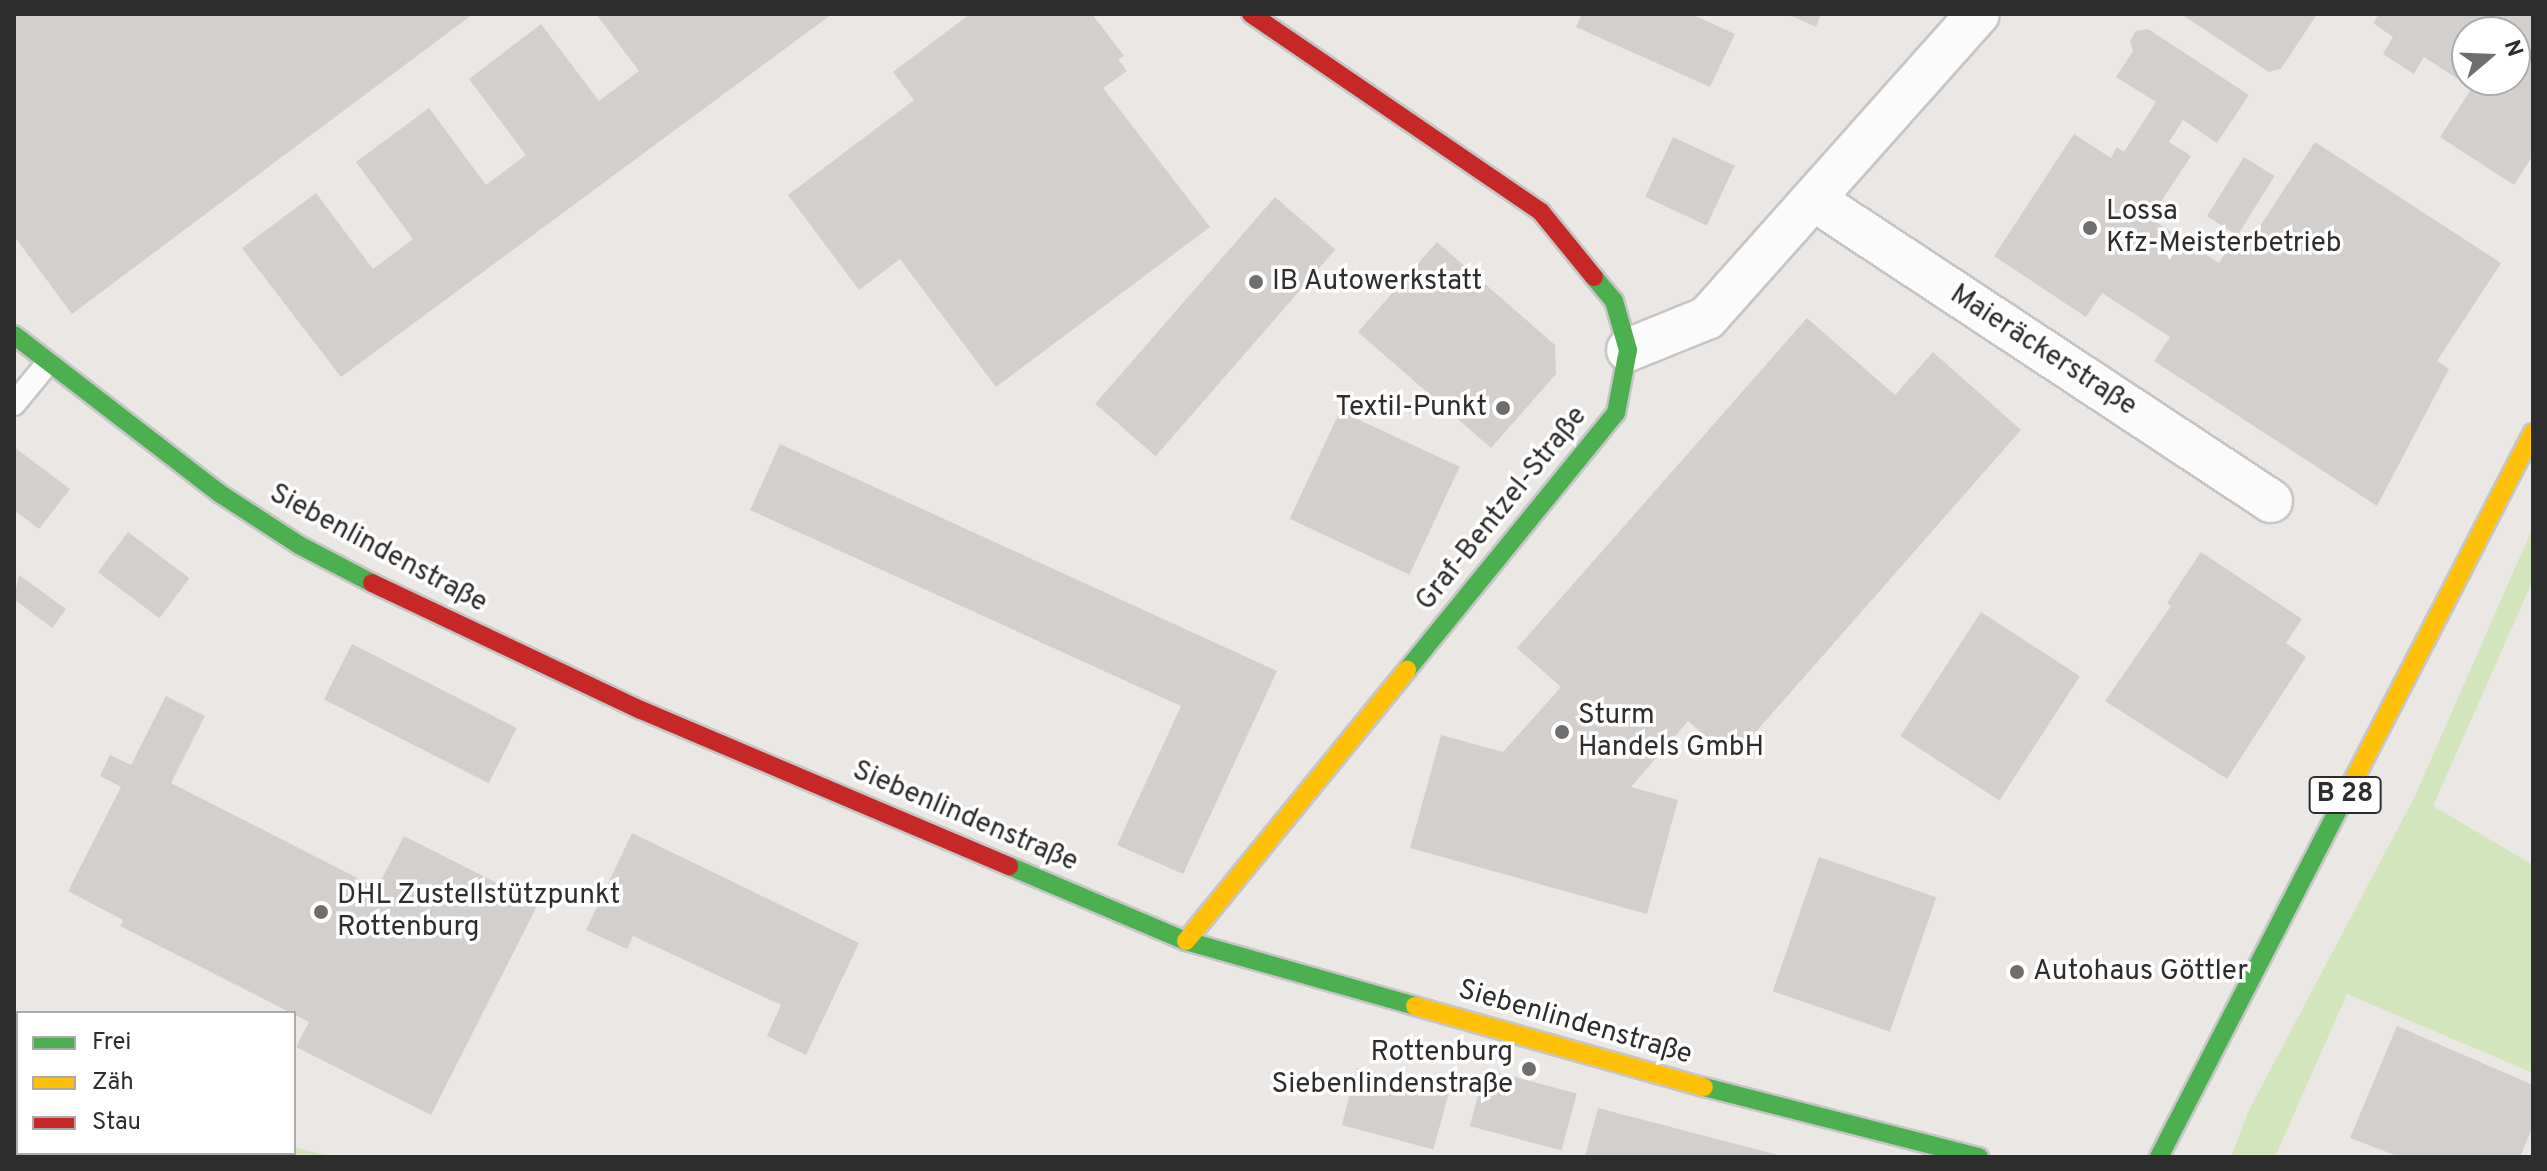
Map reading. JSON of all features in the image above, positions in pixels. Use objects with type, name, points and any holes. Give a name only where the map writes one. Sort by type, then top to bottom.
[{"type":"street","name":"Graf-Bentzel-Straße","points":[[1186,941],[1616,413],[1628,350],[1614,301],[1541,212],[1251,14]]},
{"type":"street","points":[[1628,350],[1707,318],[1816,201],[1978,14]]},
{"type":"street","name":"Maieräckerstraße","points":[[1816,201],[2271,501]]},
{"type":"street","name":"Siebenlindenstraße","points":[[14,335],[47,364],[219,493],[299,545],[381,588],[641,710],[1186,941],[1651,1074],[1979,1157]]},
{"type":"street","name":"B 28","points":[[2159,1157],[2533,433]]},
{"type":"lane","points":[[14,404],[47,364]]},
{"type":"green space","points":[[2533,527],[2533,580],[2433,806],[2533,865],[2533,1073],[2347,994],[2275,1157],[2231,1157],[2248,1112],[2415,796]]},
{"type":"green space","points":[[14,1076],[16,1155],[296,1155],[296,1148],[333,1157],[14,1157]]},
{"type":"building","points":[[14,14],[473,14],[72,314],[14,236]]},
{"type":"building","points":[[596,14],[832,14],[341,377],[242,248],[316,193],[373,269],[413,239],[356,162],[429,108],[486,185],[526,155],[469,79],[541,24],[599,101],[639,71]]},
{"type":"building","points":[[970,14],[1092,14],[1124,56],[1118,59],[1127,71],[1103,88],[1210,227],[996,387],[900,259],[859,290],[788,195],[914,100],[893,72]]},
{"type":"building","points":[[1582,14],[1691,14],[1735,34],[1710,87],[1576,27]]},
{"type":"building","points":[[1787,14],[1821,14],[1816,27]]},
{"type":"building","points":[[2181,14],[2317,14],[2281,69],[2269,72]]},
{"type":"building","points":[[2379,14],[2533,14],[2533,155],[2514,185],[2440,137],[2467,96],[2531,96],[2531,16],[2451,16],[2451,74],[2424,57],[2414,74],[2383,54],[2393,37],[2373,23]]},
{"type":"building","points":[[2148,29],[2249,95],[2217,143],[2183,120],[2169,142],[2191,156],[2150,218],[2219,263],[2239,232],[2251,240],[2315,142],[2501,263],[2437,361],[2449,369],[2377,506],[2154,361],[2170,337],[2102,293],[2086,317],[1994,256],[2074,134],[2111,158],[2117,147],[2124,152],[2156,102],[2116,77],[2133,51],[2130,41],[2136,31]]},
{"type":"building","points":[[1673,137],[1735,166],[1707,226],[1645,197]]},
{"type":"building","points":[[2244,157],[2275,176],[2237,235],[2207,216]]},
{"type":"building","points":[[1275,197],[1335,249],[1156,456],[1095,404]]},
{"type":"building","points":[[1437,242],[1555,345],[1556,374],[1491,448],[1358,332]]},
{"type":"building","points":[[1807,318],[1895,395],[1933,352],[2021,430],[1732,759],[1688,721],[1631,787],[1678,800],[1647,914],[1410,848],[1441,735],[1503,752],[1561,687],[1517,648]]},
{"type":"building","points":[[1340,411],[1460,467],[1409,575],[1290,519]]},
{"type":"building","points":[[780,444],[1277,671],[1183,874],[1117,845],[1181,706],[750,510]]},
{"type":"building","points":[[14,447],[70,489],[39,529],[14,510]]},
{"type":"building","points":[[128,532],[189,578],[159,618],[98,572]]},
{"type":"building","points":[[2201,552],[2302,619],[2286,643],[2306,657],[2227,779],[2105,701],[2171,606],[2167,603]]},
{"type":"building","points":[[19,575],[66,609],[52,628],[14,599]]},
{"type":"building","points":[[1981,612],[2080,676],[1999,800],[1900,736]]},
{"type":"building","points":[[352,644],[517,728],[489,783],[324,699]]},
{"type":"building","name":"DHL Zustellstützpunkt Rottenburg","points":[[166,696],[205,716],[171,783],[377,888],[404,836],[538,904],[431,1115],[296,1047],[309,1022],[296,1015],[296,1011],[287,1011],[120,926],[123,920],[68,891],[121,787],[100,776],[110,755],[131,765]]},
{"type":"building","points":[[632,833],[859,943],[806,1055],[767,1036],[781,1005],[633,936],[627,949],[586,930]]},
{"type":"building","points":[[1819,857],[1936,897],[1890,1032],[1773,991]]},
{"type":"building","points":[[2397,1026],[2533,1085],[2533,1126],[2520,1157],[2400,1157],[2350,1138]]},
{"type":"building","points":[[1357,1068],[1449,1093],[1433,1150],[1342,1125]]},
{"type":"building","points":[[1485,1069],[1577,1094],[1561,1151],[1470,1126]]},
{"type":"building","points":[[1598,1108],[1782,1156],[1782,1157],[1585,1157]]},
{"type":"traffic: fast","points":[[1407,670],[1616,413],[1628,350],[1614,301],[1594,277]]},
{"type":"traffic: fast","points":[[14,335],[219,493],[299,545],[372,583]]},
{"type":"traffic: fast","points":[[2159,1157],[2353,781]]},
{"type":"traffic: fast","points":[[1009,866],[1186,941],[1415,1006]]},
{"type":"traffic: fast","points":[[1704,1087],[1979,1157]]},
{"type":"traffic: slow","points":[[2353,781],[2533,433]]},
{"type":"traffic: slow","points":[[1186,941],[1407,670]]},
{"type":"traffic: slow","points":[[1415,1006],[1704,1087]]},
{"type":"traffic: jam","points":[[1251,14],[1541,212],[1594,277]]},
{"type":"traffic: jam","points":[[372,583],[641,710],[1009,866]]},
{"type":"place","name":"Lossa Kfz-Meisterbetrieb","points":[[2090,228]]},
{"type":"place","name":"IB Autowerkstatt","points":[[1256,282]]},
{"type":"place","name":"Textil-Punkt","points":[[1503,408]]},
{"type":"place","name":"Sturm Handels GmbH","points":[[1562,732]]},
{"type":"place","name":"DHL Zustellstützpunkt Rottenburg","points":[[321,912]]},
{"type":"place","name":"Autohaus Göttler","points":[[2017,972]]},
{"type":"place","name":"Rottenburg Siebenlindenstraße","points":[[1529,1069]]}]
